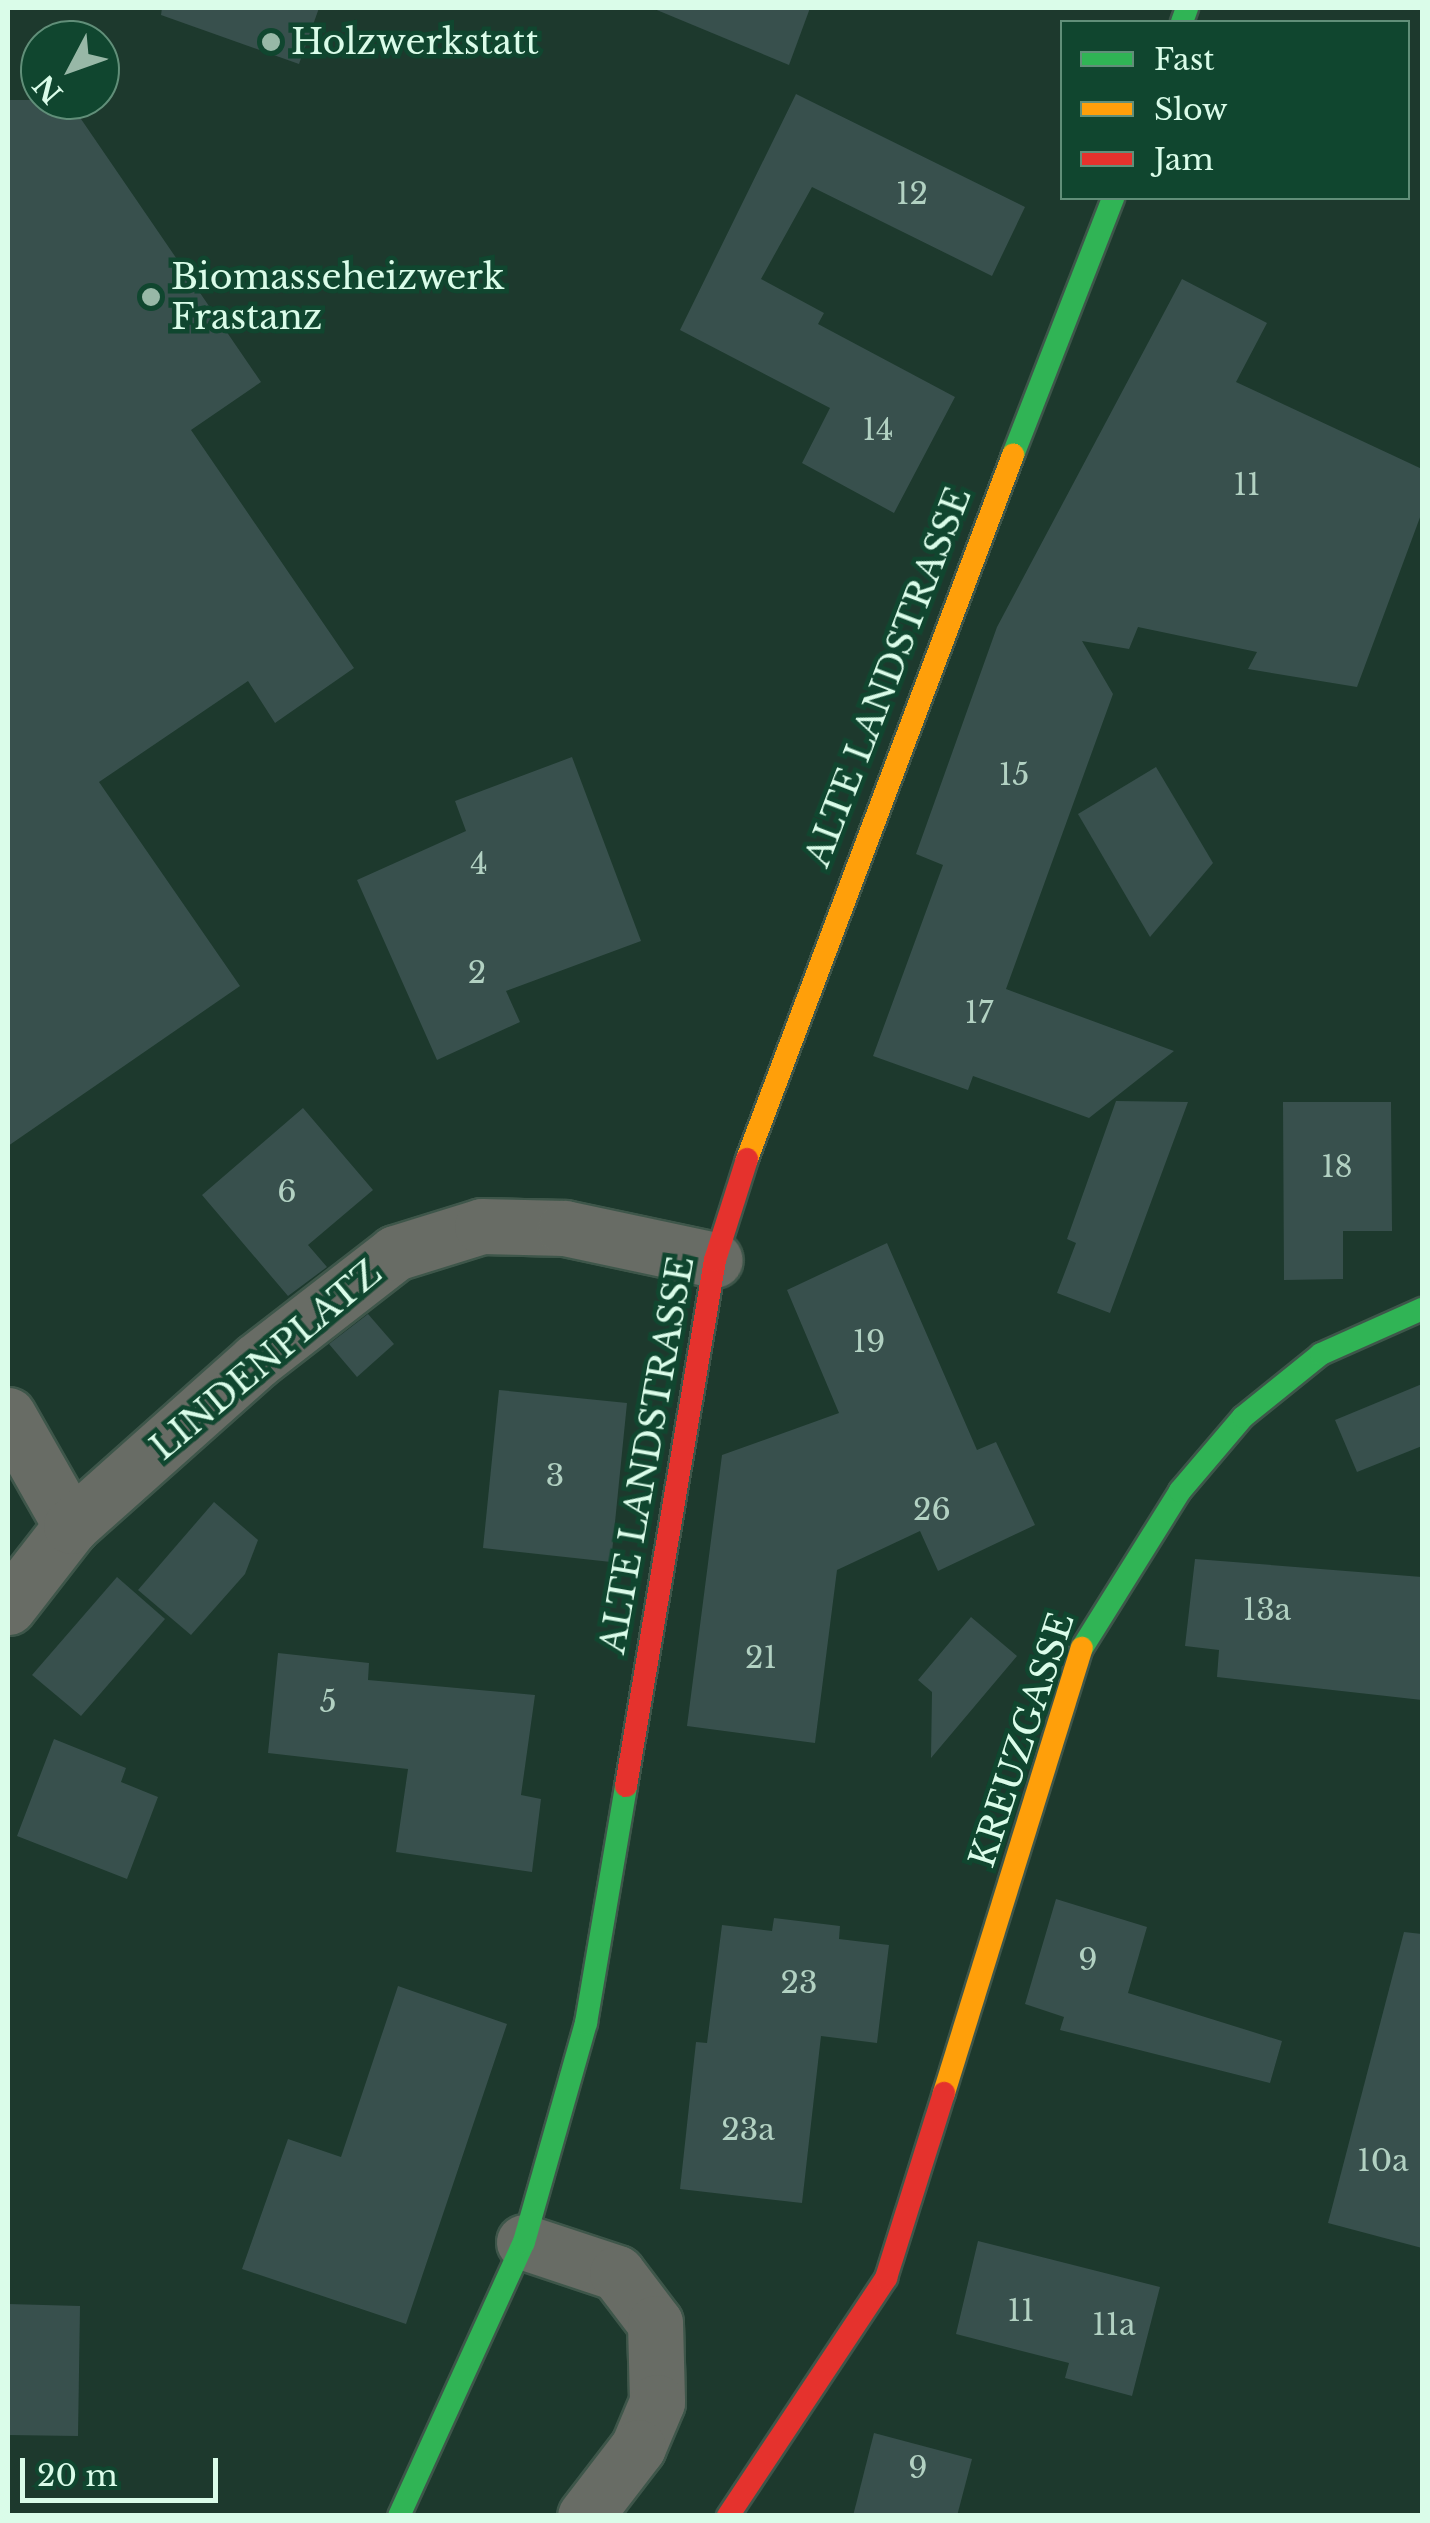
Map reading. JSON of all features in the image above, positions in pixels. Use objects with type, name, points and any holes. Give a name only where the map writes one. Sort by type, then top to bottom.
[{"type":"main road","name":"ALTE LANDSTRASSE","points":[[399,2516],[524,2242],[586,2023],[715,1260],[782,1050],[1112,200]]},
{"type":"main road","name":"KREUZGASSE","points":[[728,2516],[886,2278],[1088,1629],[1180,1491],[1243,1417],[1321,1354],[1422,1309]]},
{"type":"street","name":"LINDENPLATZ","points":[[8,1607],[71,1526],[256,1360],[395,1254],[482,1226],[564,1228],[715,1260]]},
{"type":"street","points":[[8,1415],[71,1526]]},
{"type":"street","points":[[524,2242],[617,2272],[655,2323],[657,2402],[638,2447],[584,2516]]},
{"type":"building","name":"Holzwerkstatt","points":[[162,8],[319,8],[299,64],[161,15]]},
{"type":"building","points":[[652,8],[810,8],[789,65]]},
{"type":"building","points":[[796,94],[1025,207],[992,276],[812,187],[761,279],[824,313],[818,324],[955,397],[894,513],[802,463],[830,408],[680,330]]},
{"type":"building","points":[[8,100],[20,100],[20,120],[82,120],[261,382],[191,430],[354,668],[275,723],[248,681],[99,782],[240,986],[8,1146]]},
{"type":"building","points":[[1182,279],[1267,323],[1236,382],[1422,469],[1422,512],[1357,687],[1248,669],[1257,652],[1138,627],[1129,649],[1082,641],[1113,694],[1006,989],[1174,1051],[1089,1118],[973,1076],[968,1090],[873,1056],[943,865],[916,854],[997,627]]},
{"type":"building","points":[[572,757],[641,941],[506,991],[520,1022],[437,1060],[357,880],[466,831],[455,801]]},
{"type":"building","points":[[1156,767],[1213,863],[1150,937],[1078,814]]},
{"type":"building","points":[[1116,1101],[1188,1102],[1110,1313],[1057,1293],[1076,1243],[1067,1239]]},
{"type":"building","points":[[1283,1102],[1391,1102],[1392,1231],[1343,1231],[1343,1279],[1284,1280]]},
{"type":"building","points":[[303,1108],[373,1190],[308,1245],[327,1267],[288,1296],[202,1195]]},
{"type":"building","points":[[887,1243],[977,1450],[996,1442],[1035,1525],[938,1571],[920,1531],[837,1570],[815,1743],[687,1726],[722,1455],[839,1413],[787,1290]]},
{"type":"building","points":[[368,1314],[394,1344],[357,1377],[329,1344]]},
{"type":"building","points":[[1422,1384],[1422,1446],[1357,1472],[1335,1420]]},
{"type":"building","points":[[499,1390],[627,1403],[611,1562],[483,1548]]},
{"type":"building","points":[[214,1502],[258,1540],[245,1574],[191,1635],[138,1590]]},
{"type":"building","points":[[1195,1559],[1422,1577],[1422,1700],[1217,1677],[1219,1650],[1185,1646]]},
{"type":"building","points":[[117,1577],[165,1619],[81,1716],[32,1675]]},
{"type":"building","points":[[971,1617],[1017,1656],[931,1758],[932,1692],[918,1680]]},
{"type":"building","points":[[278,1653],[369,1663],[368,1680],[535,1695],[521,1795],[541,1799],[532,1872],[396,1852],[408,1769],[268,1753]]},
{"type":"building","points":[[54,1739],[126,1768],[121,1782],[158,1797],[127,1879],[17,1836]]},
{"type":"building","points":[[1056,1899],[1147,1927],[1128,1993],[1282,2041],[1270,2083],[1060,2030],[1064,2017],[1025,2004]]},
{"type":"building","points":[[774,1918],[840,1926],[839,1939],[889,1945],[877,2043],[821,2036],[802,2203],[680,2189],[696,2042],[707,2043],[722,1925],[772,1931]]},
{"type":"building","points":[[1404,1932],[1422,1934],[1422,2248],[1328,2223]]},
{"type":"building","points":[[398,1986],[507,2024],[406,2324],[242,2269],[288,2139],[341,2157]]},
{"type":"building","points":[[978,2241],[1160,2287],[1132,2396],[1065,2378],[1069,2363],[956,2334]]},
{"type":"building","points":[[8,2304],[80,2306],[78,2436],[8,2435]]},
{"type":"building","points":[[874,2433],[972,2459],[957,2516],[853,2516]]},
{"type":"traffic: fast","points":[[1183,20],[1187,8]]},
{"type":"traffic: fast","points":[[1013,455],[1112,200]]},
{"type":"traffic: fast","points":[[1082,1648],[1180,1491],[1243,1417],[1321,1354],[1422,1309]]},
{"type":"traffic: fast","points":[[399,2516],[524,2242],[586,2023],[626,1786]]},
{"type":"traffic: slow","points":[[747,1159],[1013,455]]},
{"type":"traffic: slow","points":[[944,2093],[1082,1648]]},
{"type":"traffic: jam","points":[[626,1786],[715,1260],[747,1159]]},
{"type":"traffic: jam","points":[[728,2516],[886,2278],[944,2093]]},
{"type":"place","name":"Holzwerkstatt","points":[[271,42]]},
{"type":"place","name":"Biomasseheizwerk Frastanz","points":[[151,297]]}]
